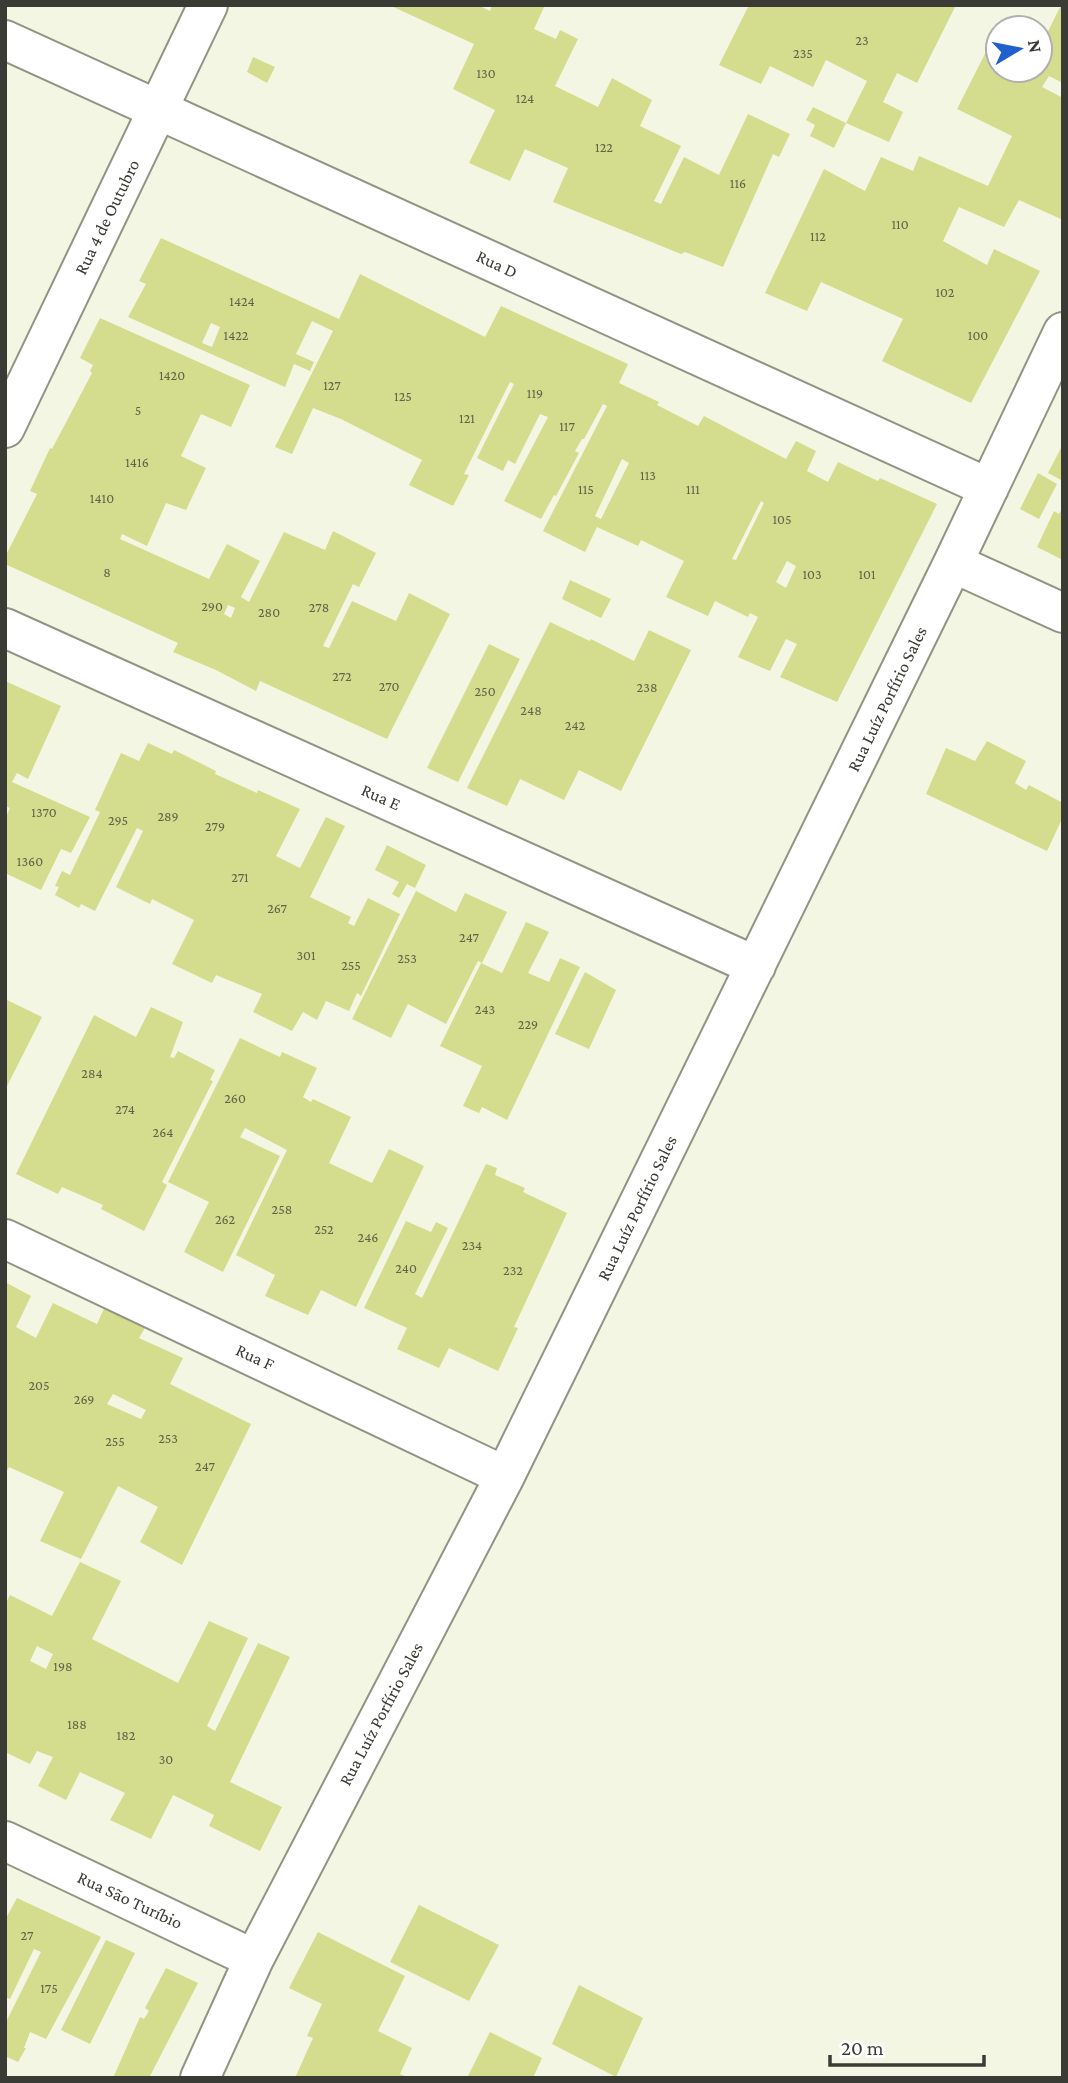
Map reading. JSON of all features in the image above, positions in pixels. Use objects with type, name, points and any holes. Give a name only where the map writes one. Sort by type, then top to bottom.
[{"type":"street","name":"Rua 4 de Outubro","points":[[5,428],[208,5]]},
{"type":"street","name":"Rua D","points":[[5,40],[989,488]]},
{"type":"street","name":"Rua Luíz Porfírio Sales","points":[[200,2078],[254,1959],[505,1476],[953,564],[1063,332]]},
{"type":"street","points":[[953,564],[1063,612]]},
{"type":"street","name":"Rua E","points":[[5,628],[756,966]]},
{"type":"street","name":"Rua F","points":[[5,1239],[505,1476]]},
{"type":"street","name":"Rua São Turíbio","points":[[5,1842],[254,1959]]},
{"type":"building","points":[[389,5],[478,5],[490,11],[492,5],[545,5],[534,29],[556,39],[560,30],[578,39],[555,86],[598,107],[612,78],[652,100],[640,126],[681,146],[654,201],[661,204],[684,157],[719,175],[748,114],[790,134],[779,157],[773,154],[723,267],[685,252],[681,254],[553,202],[568,168],[525,149],[510,181],[469,163],[495,110],[453,89],[474,44]]},
{"type":"building","points":[[749,5],[956,5],[917,83],[897,73],[883,102],[903,112],[889,142],[846,123],[867,81],[826,60],[813,87],[770,66],[761,84],[719,65]]},
{"type":"building","points":[[1061,5],[1063,83],[1054,78],[1054,19]]},
{"type":"building","points":[[984,56],[984,84],[1044,84],[1042,87],[1063,98],[1063,220],[1019,200],[1004,227],[959,207],[943,241],[987,265],[994,249],[1040,271],[971,403],[882,361],[903,319],[821,282],[807,311],[765,293],[824,169],[865,191],[881,157],[913,171],[919,156],[988,186],[1012,136],[957,109]]},
{"type":"building","points":[[253,57],[275,67],[267,83],[247,72]]},
{"type":"building","points":[[813,107],[846,123],[834,148],[810,136],[815,125],[806,120]]},
{"type":"building","points":[[161,238],[339,319],[360,274],[485,337],[501,306],[628,364],[619,383],[659,402],[657,405],[698,426],[704,416],[786,459],[796,441],[816,451],[807,471],[828,482],[838,462],[937,504],[837,702],[780,677],[797,644],[786,639],[770,671],[738,657],[758,617],[750,613],[748,617],[715,601],[708,616],[666,597],[684,561],[641,540],[638,546],[597,527],[585,552],[543,531],[607,406],[603,404],[582,439],[575,451],[579,453],[541,519],[504,501],[548,417],[540,414],[515,464],[508,460],[503,471],[477,458],[514,384],[510,382],[464,474],[469,475],[453,506],[409,485],[422,460],[341,419],[313,408],[292,454],[275,447],[333,331],[312,321],[296,354],[314,362],[310,371],[294,364],[285,387],[128,317],[146,284],[139,281]],"holes":[[[211,323],[220,327],[212,347],[202,343]],[[622,459],[629,463],[601,519],[595,516]],[[761,501],[764,503],[736,560],[732,559]],[[787,561],[796,566],[786,588],[776,582]]]},
{"type":"building","points":[[100,318],[250,385],[231,427],[201,414],[181,456],[206,468],[186,510],[166,503],[147,546],[122,534],[120,539],[209,579],[227,544],[260,561],[241,597],[249,602],[284,532],[325,550],[333,531],[376,553],[359,587],[353,584],[323,646],[329,648],[352,601],[396,621],[409,593],[450,614],[387,739],[260,681],[256,691],[173,652],[178,643],[5,564],[5,557],[37,494],[30,491],[50,448],[52,449],[92,373],[90,371],[93,365],[80,358]],"holes":[[[228,605],[235,608],[231,618],[224,614]]]},
{"type":"building","points":[[1063,444],[1063,481],[1048,473]]},
{"type":"building","points":[[1038,473],[1057,484],[1039,519],[1020,509]]},
{"type":"building","points":[[1063,507],[1063,560],[1037,547],[1054,511],[1059,514]]},
{"type":"building","points":[[570,580],[611,599],[601,618],[562,599]]},
{"type":"building","points":[[550,622],[634,661],[649,630],[691,650],[621,791],[579,770],[564,800],[520,779],[507,806],[467,788]]},
{"type":"building","points":[[489,644],[520,659],[458,782],[427,768]]},
{"type":"building","points":[[5,681],[61,706],[28,779],[17,773],[12,782],[90,817],[71,853],[61,849],[41,890],[5,873],[5,819],[10,808],[5,806]]},
{"type":"building","points":[[987,741],[1026,761],[1015,783],[1026,790],[1029,785],[1063,803],[1063,817],[1047,851],[926,794],[946,748],[975,761]]},
{"type":"building","points":[[148,743],[172,754],[174,750],[216,771],[215,774],[300,809],[276,856],[300,868],[326,817],[345,826],[310,897],[351,917],[348,923],[354,926],[368,898],[400,914],[361,996],[357,993],[349,1011],[326,1001],[317,1020],[303,1012],[292,1031],[253,1012],[262,994],[216,975],[212,983],[172,964],[194,920],[152,899],[150,904],[116,887],[143,831],[137,828],[95,911],[81,904],[79,908],[55,895],[59,887],[55,886],[62,871],[70,875],[100,812],[95,810],[121,753],[139,761]]},
{"type":"building","points":[[387,845],[426,865],[415,888],[407,884],[399,898],[392,894],[399,882],[375,870]]},
{"type":"building","points":[[416,891],[456,912],[465,893],[507,912],[482,963],[478,961],[446,1024],[408,1004],[391,1038],[352,1019]]},
{"type":"building","points":[[526,922],[549,932],[528,973],[549,982],[560,958],[580,967],[507,1120],[482,1107],[479,1113],[463,1106],[482,1066],[440,1046],[481,963],[502,973]]},
{"type":"building","points":[[585,972],[616,990],[589,1049],[555,1034]]},
{"type":"building","points":[[5,999],[42,1017],[5,1090]]},
{"type":"building","points":[[151,1007],[183,1022],[170,1057],[174,1058],[178,1051],[215,1070],[210,1080],[213,1081],[162,1182],[167,1185],[144,1231],[101,1209],[103,1205],[62,1187],[58,1194],[16,1174],[94,1015],[136,1037]]},
{"type":"building","points":[[240,1038],[280,1057],[282,1052],[317,1068],[303,1097],[351,1117],[329,1163],[372,1183],[389,1149],[424,1166],[356,1307],[321,1290],[308,1315],[265,1296],[275,1275],[236,1255],[287,1150],[245,1128],[240,1137],[280,1156],[223,1272],[184,1252],[209,1202],[168,1182]]},
{"type":"building","points":[[486,1164],[497,1168],[495,1175],[525,1188],[523,1192],[567,1213],[514,1327],[518,1328],[498,1371],[449,1348],[439,1368],[397,1349],[407,1328],[364,1308],[406,1221],[431,1232],[436,1222],[448,1228],[415,1294],[422,1298]]},
{"type":"building","points":[[5,1282],[31,1296],[16,1327],[36,1338],[53,1303],[97,1324],[106,1304],[146,1326],[139,1338],[183,1358],[170,1384],[251,1424],[182,1565],[140,1542],[158,1507],[118,1486],[81,1559],[40,1541],[64,1492],[9,1467],[5,1474]],"holes":[[[113,1394],[146,1410],[141,1419],[107,1404]]]},
{"type":"building","points":[[80,1562],[121,1581],[92,1639],[178,1683],[209,1621],[248,1638],[207,1726],[215,1731],[258,1643],[290,1657],[230,1782],[282,1807],[260,1851],[209,1826],[214,1815],[173,1795],[151,1839],[110,1820],[125,1793],[80,1772],[66,1800],[38,1786],[53,1757],[37,1751],[30,1764],[5,1752],[5,1605],[10,1595],[52,1616]],"holes":[[[37,1646],[53,1654],[46,1669],[30,1661]]]},
{"type":"building","points":[[17,1898],[101,1937],[46,2039],[30,2032],[26,2048],[18,2062],[5,2056],[5,2024],[41,1952],[34,1949],[10,1999],[5,1997],[5,1920]]},
{"type":"building","points":[[419,1905],[499,1945],[469,2001],[390,1962]]},
{"type":"building","points":[[318,1932],[405,1976],[378,2031],[412,2048],[400,2074],[409,2078],[295,2078],[313,2038],[307,2036],[322,2004],[289,1988]]},
{"type":"building","points":[[106,1940],[135,1953],[90,2044],[61,2030]]},
{"type":"building","points":[[166,1968],[198,1983],[149,2078],[113,2078],[140,2017],[144,2019],[149,2011],[145,2008]]},
{"type":"building","points":[[579,1985],[643,2018],[616,2077],[552,2044]]},
{"type":"building","points":[[490,2032],[542,2058],[533,2078],[468,2076]]}]
